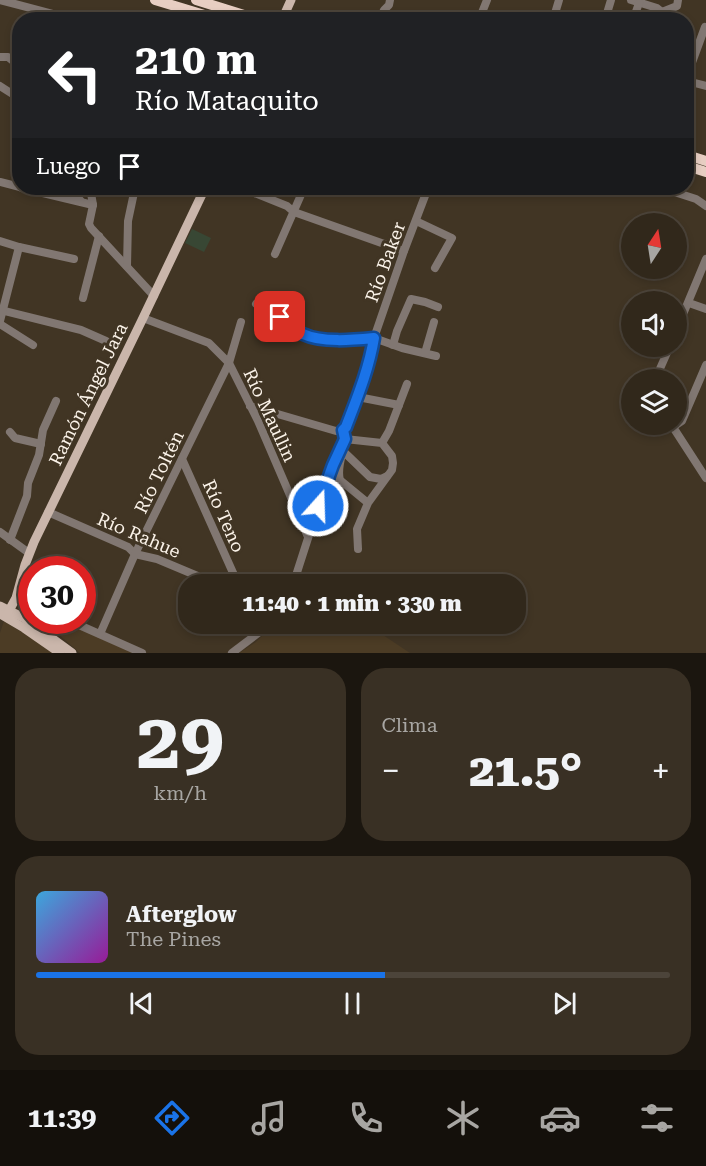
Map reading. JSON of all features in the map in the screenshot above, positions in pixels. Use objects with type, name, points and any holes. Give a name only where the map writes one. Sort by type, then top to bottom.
[{"type":"highway","points":[[155,0],[195,12]]},
{"type":"highway","points":[[196,0],[234,12]]},
{"type":"main road","name":"Ramón Ángel Jara","points":[[4,612],[16,598],[29,553],[202,195]]},
{"type":"main road","points":[[4,612],[60,653]]},
{"type":"main road","points":[[4,612],[24,618],[72,653]]},
{"type":"street","points":[[668,12],[676,6],[678,0]]},
{"type":"street","points":[[0,10],[1,1],[44,12]]},
{"type":"street","points":[[641,2],[657,8],[660,12]]},
{"type":"street","points":[[694,57],[705,27]]},
{"type":"street","points":[[55,195],[93,205]]},
{"type":"street","points":[[74,195],[81,201]]},
{"type":"street","points":[[91,195],[93,205],[89,224],[91,228],[154,296]]},
{"type":"street","points":[[128,266],[128,221],[134,195]]},
{"type":"street","points":[[265,195],[294,212],[404,251]]},
{"type":"street","points":[[275,254],[301,195]]},
{"type":"street","name":"Río Baker","points":[[343,430],[358,397],[371,356],[374,338],[425,195]]},
{"type":"street","points":[[684,195],[696,199],[706,206]]},
{"type":"street","points":[[416,220],[452,238],[435,268]]},
{"type":"street","points":[[82,298],[99,236]]},
{"type":"street","points":[[0,241],[74,259]]},
{"type":"street","points":[[19,247],[1,310],[0,323],[33,345]]},
{"type":"street","points":[[687,307],[706,259]]},
{"type":"street","points":[[393,345],[411,299],[438,307]]},
{"type":"street","points":[[689,303],[706,309]]},
{"type":"street","points":[[256,304],[280,317],[300,334],[314,338],[355,340],[374,338],[436,356]]},
{"type":"street","points":[[1,310],[81,330],[106,341]]},
{"type":"street","name":"Río Maullin","points":[[143,318],[208,343],[229,363],[258,421],[308,537]]},
{"type":"street","name":"Río Toltén","points":[[100,634],[135,554],[229,363],[241,322]]},
{"type":"street","points":[[425,353],[434,322]]},
{"type":"street","points":[[687,409],[706,365]]},
{"type":"street","points":[[382,443],[407,384]]},
{"type":"street","points":[[358,397],[399,405]]},
{"type":"street","points":[[10,540],[27,496],[28,483],[39,455],[43,430],[56,401]]},
{"type":"street","points":[[250,406],[336,431],[343,430],[345,439],[339,470],[340,480],[368,503]]},
{"type":"street","points":[[10,432],[15,438],[40,444]]},
{"type":"street","points":[[678,435],[706,478]]},
{"type":"street","points":[[345,439],[382,443],[392,456],[393,463],[392,470],[368,503],[357,529],[357,549]]},
{"type":"street","points":[[296,574],[333,465],[345,439]]},
{"type":"street","points":[[344,452],[370,477],[381,480],[387,476]]},
{"type":"street","name":"Río Teno","points":[[182,459],[234,574]]},
{"type":"street","name":"Río Rahue","points":[[48,512],[128,547],[135,554],[158,559],[193,574]]},
{"type":"street","points":[[0,532],[29,553]]},
{"type":"street","points":[[96,632],[142,653]]},
{"type":"street","points":[[232,653],[257,634]]},
{"type":"shaded area","points":[[4,621],[18,630],[18,634],[25,634],[55,653],[0,653],[0,633]]},
{"type":"shaded area","points":[[58,634],[91,634],[136,653],[80,653]]},
{"type":"shaded area","points":[[264,634],[382,634],[410,653],[239,653]]},
{"type":"green space","points":[[192,229],[211,238],[204,252],[185,243]]},
{"type":"route","points":[[280,317],[300,334],[314,338],[355,340],[374,338],[371,356],[358,397],[343,430],[345,439],[318,506]]}]
